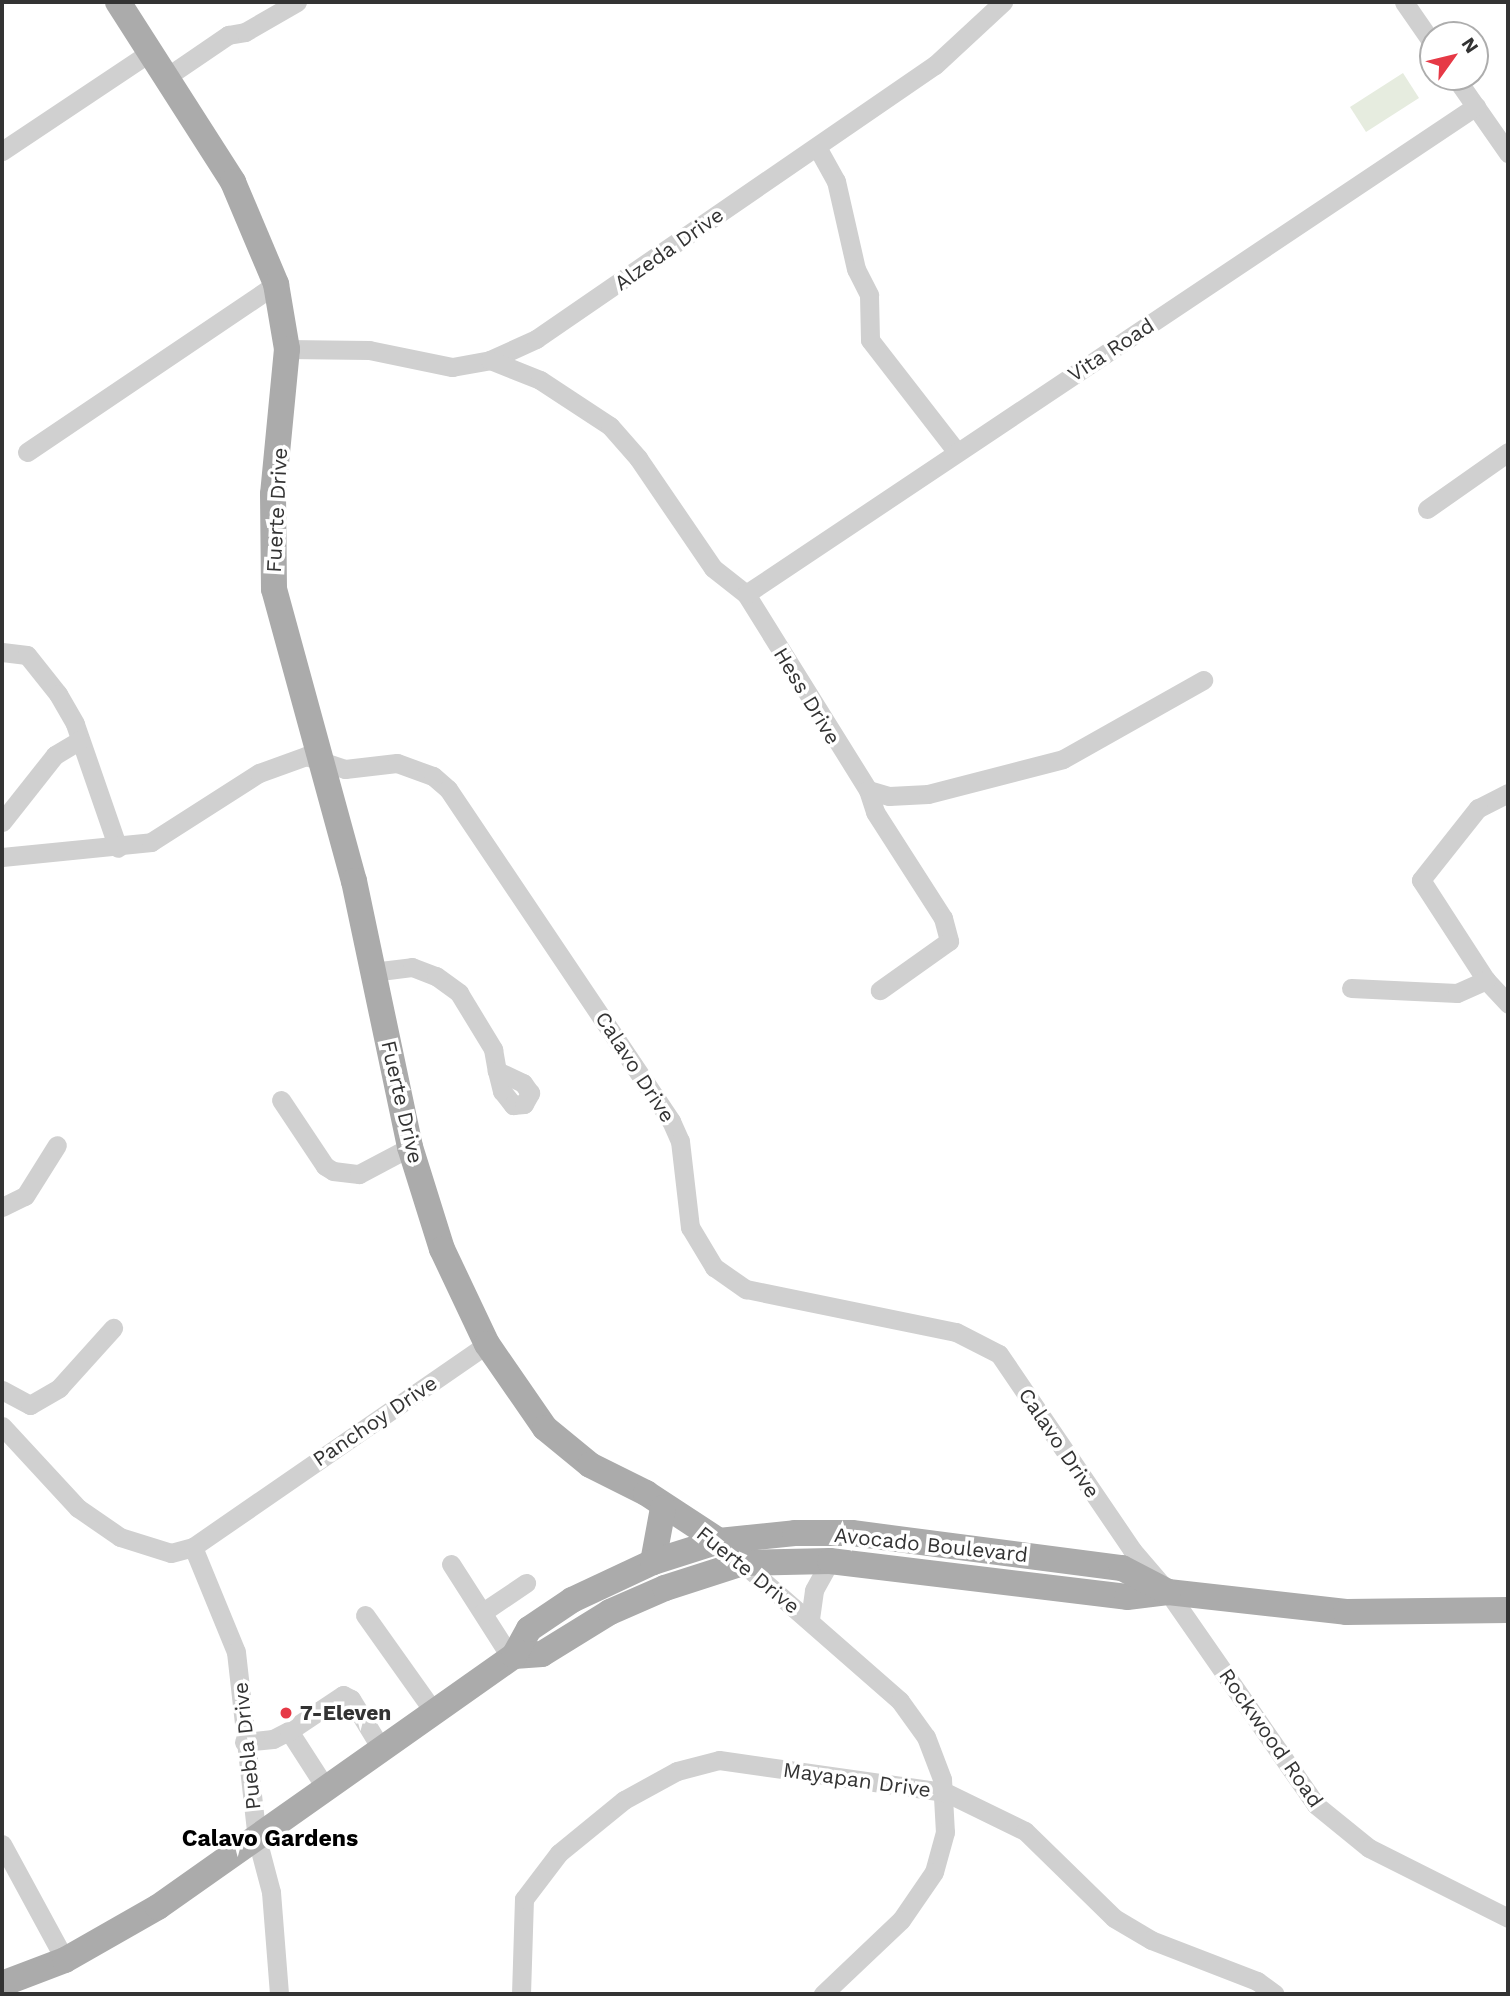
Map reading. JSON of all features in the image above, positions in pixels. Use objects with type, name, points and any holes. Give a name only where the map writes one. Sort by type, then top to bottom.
[{"type":"main road","name":"Fuerte Drive","points":[[120,2],[233,182],[276,284],[287,349],[273,494],[271,570],[289,653],[324,762],[410,1147],[442,1250],[487,1344],[533,1414],[558,1440],[719,1541]]},
{"type":"main road","points":[[653,1562],[663,1507]]},
{"type":"main road","name":"Avocado Boulevard","points":[[2,1984],[65,1960],[128,1926],[327,1790],[512,1657],[529,1629],[572,1600],[653,1562],[719,1541],[795,1533],[852,1533],[1122,1568],[1168,1592]]},
{"type":"main road","name":"Avocado Boulevard","points":[[512,1657],[542,1654],[610,1612],[665,1588],[743,1563],[830,1561],[1127,1597],[1168,1592],[1346,1612],[1508,1610]]},
{"type":"street","points":[[168,76],[228,35],[245,32],[297,2]]},
{"type":"street","name":"Alzeda Drive","points":[[287,349],[369,350],[452,367],[490,360],[579,312],[935,65],[1003,2]]},
{"type":"street","points":[[1404,2],[1419,24]]},
{"type":"street","points":[[2,150],[152,51]]},
{"type":"street","points":[[1465,91],[1508,153]]},
{"type":"street","name":"Vita Road","points":[[746,594],[1476,106]]},
{"type":"street","points":[[817,147],[836,181],[856,269],[869,295],[870,340],[923,403],[956,452]]},
{"type":"street","points":[[27,452],[276,284]]},
{"type":"street","name":"Hess Drive","points":[[490,360],[540,380],[610,426],[638,458],[713,568],[746,594],[868,790],[875,812],[943,918],[949,941],[880,990]]},
{"type":"street","points":[[1427,509],[1508,452]]},
{"type":"street","points":[[2,652],[27,655],[58,694],[80,740],[118,848]]},
{"type":"street","points":[[868,790],[889,796],[928,794],[1063,759],[1203,680]]},
{"type":"street","points":[[2,822],[55,755],[80,740]]},
{"type":"street","name":"Calavo Drive","points":[[2,857],[118,848],[151,842],[174,831],[259,773],[306,756],[345,769],[397,763],[417,768],[448,789],[671,1121],[680,1141],[690,1227],[714,1267],[746,1289],[956,1332],[999,1354],[1132,1550],[1168,1592]]},
{"type":"street","points":[[1506,1002],[1486,980],[1421,880],[1478,808],[1508,793]]},
{"type":"street","points":[[372,972],[412,967],[447,983],[470,1005],[493,1049],[497,1071]]},
{"type":"street","points":[[1351,988],[1457,993],[1486,980]]},
{"type":"street","points":[[281,1100],[325,1166],[334,1171],[359,1174],[410,1147]]},
{"type":"street","points":[[2,1207],[25,1196],[57,1145]]},
{"type":"street","points":[[2,1390],[30,1405],[59,1388],[113,1328]]},
{"type":"street","name":"Panchoy Drive","points":[[193,1547],[487,1344]]},
{"type":"street","points":[[2,1426],[78,1508],[120,1537],[171,1553],[193,1547]]},
{"type":"street","name":"Fuerte Drive","points":[[719,1541],[810,1619],[914,1718],[935,1758],[945,1792],[945,1832],[934,1872],[901,1920],[823,1994]]},
{"type":"street","name":"Puebla Drive","points":[[193,1547],[233,1640],[241,1678],[244,1742],[257,1839],[271,1892],[279,1994]]},
{"type":"street","points":[[810,1619],[814,1590],[830,1561]]},
{"type":"street","points":[[451,1564],[512,1657]]},
{"type":"street","points":[[483,1612],[526,1583]]},
{"type":"street","name":"Rockwood Road","points":[[1168,1592],[1316,1805],[1369,1848],[1508,1918]]},
{"type":"street","points":[[365,1615],[434,1712]]},
{"type":"street","points":[[244,1742],[273,1739],[344,1695],[351,1699],[383,1750]]},
{"type":"street","points":[[289,1731],[327,1790]]},
{"type":"street","name":"Mayapan Drive","points":[[521,1994],[521,1916],[531,1887],[559,1853],[624,1800],[677,1771],[719,1760],[945,1792],[1025,1830],[1114,1918],[1151,1940],[1257,1981],[1275,1994]]},
{"type":"street","points":[[2,1843],[65,1960]]},
{"type":"shaded area","points":[[1403,73],[1419,98],[1366,132],[1350,107]]},
{"type":"place","name":"7-Eleven","points":[[286,1713]]},
{"type":"district","name":"Calavo Gardens","points":[[270,1839]]}]
